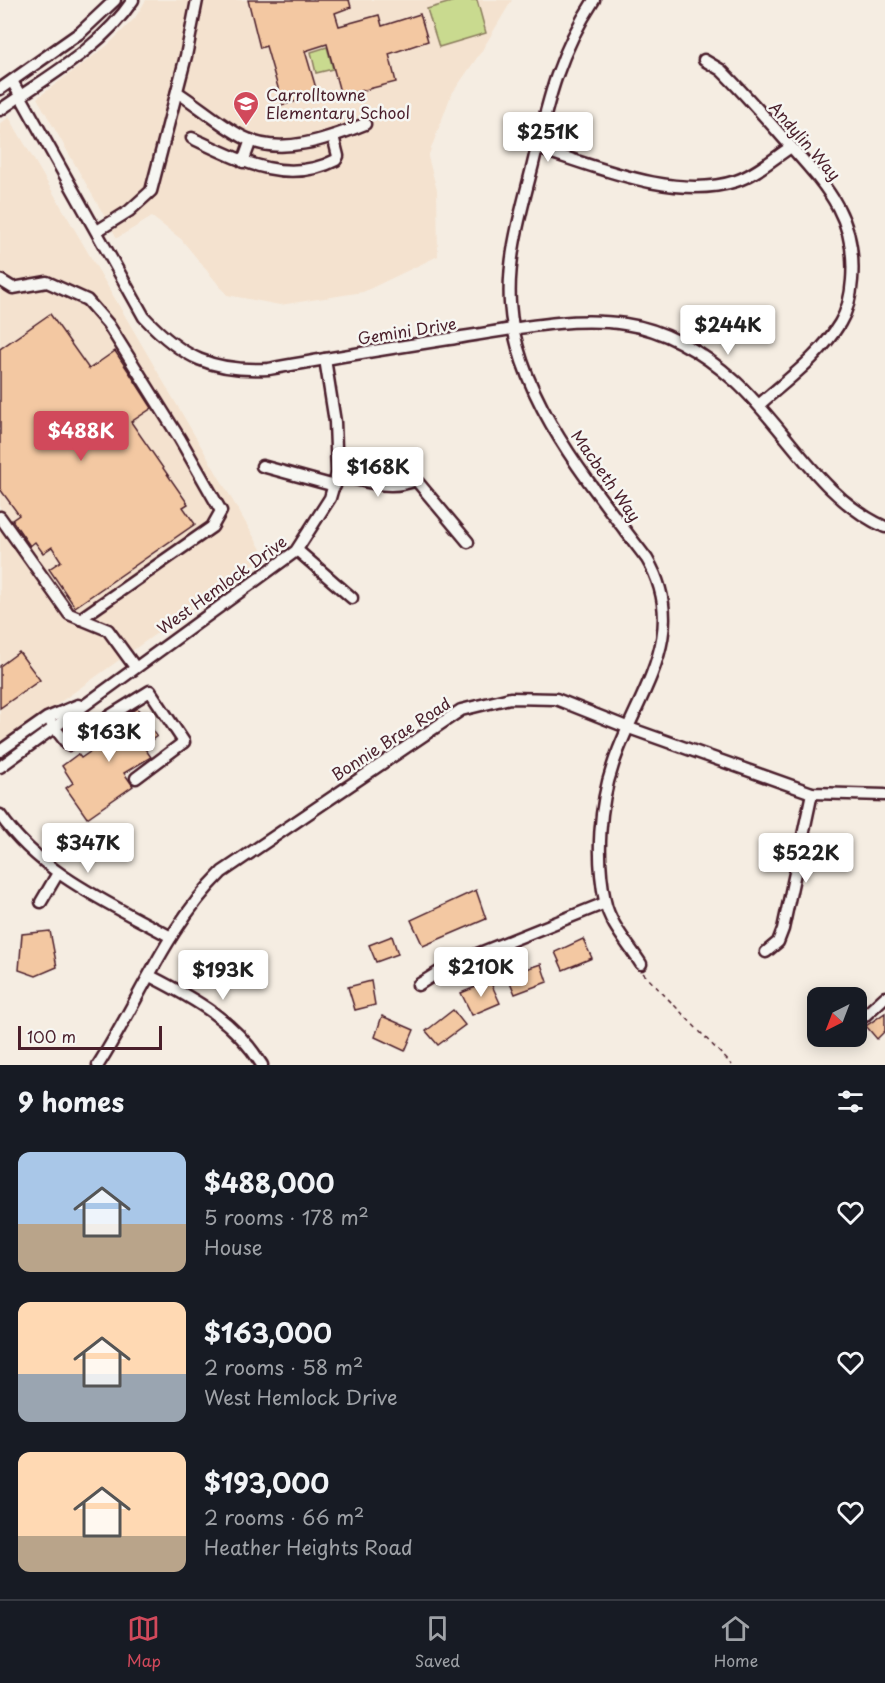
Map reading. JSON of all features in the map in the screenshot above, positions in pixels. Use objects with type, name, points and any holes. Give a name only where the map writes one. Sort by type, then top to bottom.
[{"type":"street","points":[[0,89],[81,33],[115,0]]},
{"type":"street","points":[[0,110],[96,42],[115,24],[133,0]]},
{"type":"street","points":[[97,231],[129,211],[151,191],[177,92],[197,0]]},
{"type":"street","name":"Macbeth Way","points":[[594,0],[562,56],[513,249],[510,281],[513,329],[517,350],[531,387],[582,471],[647,560],[661,591],[665,617],[663,642],[613,765],[604,801],[600,861],[605,903],[617,927],[641,964]]},
{"type":"street","name":"Andylin Way","points":[[704,60],[722,70],[808,163],[829,190],[842,215],[852,243],[851,291],[840,323],[824,344],[760,404]]},
{"type":"street","name":"Gemini Drive","points":[[12,81],[144,317],[161,336],[196,360],[215,366],[246,370],[269,369],[513,329],[586,321],[626,324],[687,344],[725,372],[760,404],[831,490],[865,517],[885,527]]},
{"type":"street","points":[[177,92],[251,140],[275,144],[303,143],[333,136],[365,124]]},
{"type":"street","points":[[192,138],[243,162],[273,170],[293,172],[324,166],[336,160],[338,156],[333,136]]},
{"type":"street","points":[[243,162],[251,140]]},
{"type":"street","points":[[537,148],[636,178],[693,186],[737,181],[791,147]]},
{"type":"street","points":[[0,280],[13,288],[47,282],[87,300],[108,324],[126,352],[180,439],[220,511],[212,527],[80,620]]},
{"type":"street","name":"West Hemlock Drive","points":[[0,767],[56,728],[89,700],[252,586],[297,550],[320,515],[336,480],[335,422],[325,359]]},
{"type":"street","points":[[262,466],[336,480],[389,486],[403,486],[416,480],[468,542]]},
{"type":"street","points":[[0,517],[59,603],[69,614],[108,630],[135,667]]},
{"type":"street","points":[[297,550],[352,598]]},
{"type":"street","points":[[108,717],[150,691],[184,742],[136,778]]},
{"type":"street","name":"Bonnie Brae Road","points":[[98,1065],[171,937],[197,899],[222,873],[460,710],[510,698],[547,698],[812,793],[885,795]]},
{"type":"street","name":"West Hemlock Drive","points":[[0,751],[47,718],[89,700]]},
{"type":"street","points":[[47,718],[68,745],[97,725]]},
{"type":"street","points":[[766,952],[778,942],[783,929],[812,793]]},
{"type":"street","points":[[0,815],[16,838],[58,873],[171,937]]},
{"type":"street","points":[[41,902],[58,873]]},
{"type":"street","points":[[418,985],[450,964],[605,903]]},
{"type":"street","points":[[150,976],[191,997],[224,1020],[242,1037],[261,1065]]},
{"type":"street","points":[[867,1014],[885,997]]},
{"type":"path","points":[[641,964],[642,972],[654,986],[732,1065]]},
{"type":"shaded area","name":"Carrolltowne Elementary School","points":[[146,0],[512,0],[481,52],[451,95],[428,157],[437,190],[438,256],[363,292],[280,305],[227,295],[181,239],[152,217],[117,238],[37,98],[108,45],[135,18]]},
{"type":"shaded area","points":[[9,117],[265,556],[0,745],[0,124]]},
{"type":"green space","points":[[458,0],[477,0],[486,33],[439,47],[427,9]]},
{"type":"green space","points":[[327,47],[333,69],[316,73],[311,52]]},
{"type":"building","name":"Carrolltowne Elementary School","points":[[248,0],[349,0],[351,7],[335,13],[339,26],[379,15],[382,26],[420,14],[428,41],[389,54],[396,82],[341,96],[327,44],[305,51],[318,95],[283,105],[266,46],[260,48]]},
{"type":"building","points":[[50,314],[89,369],[115,351],[152,408],[131,422],[188,504],[183,507],[195,524],[75,607],[49,569],[61,561],[52,547],[43,553],[35,542],[30,546],[12,520],[19,515],[0,489],[0,349]]},
{"type":"building","points":[[19,652],[40,680],[0,708],[0,666]]},
{"type":"building","points":[[137,708],[157,736],[143,746],[151,757],[124,773],[133,786],[87,818],[66,788],[73,783],[62,766],[78,754],[81,758],[107,740],[101,731],[104,723],[113,725]]},
{"type":"building","points":[[476,890],[486,919],[423,946],[411,920]]},
{"type":"building","points":[[50,931],[57,967],[36,976],[19,970],[22,934]]},
{"type":"building","points":[[392,936],[398,954],[376,962],[369,945]]},
{"type":"building","points":[[583,939],[592,958],[563,970],[555,952]]},
{"type":"building","points":[[541,964],[547,982],[515,994],[507,975]]},
{"type":"building","points":[[371,981],[375,1005],[355,1010],[348,987]]},
{"type":"building","points":[[490,981],[500,1003],[472,1015],[461,993]]},
{"type":"building","points":[[453,1010],[465,1025],[438,1045],[426,1031]]},
{"type":"building","points":[[885,1013],[885,1031],[877,1039],[867,1025]]},
{"type":"building","points":[[382,1016],[414,1030],[405,1051],[375,1037]]},
{"type":"place","name":"Carrolltowne Elementary School","points":[[246,127]]}]
